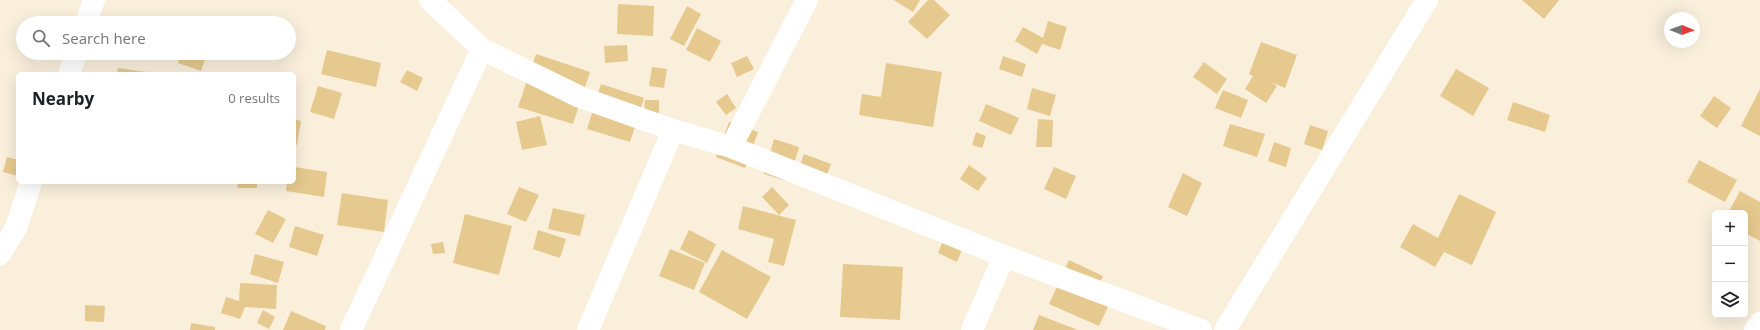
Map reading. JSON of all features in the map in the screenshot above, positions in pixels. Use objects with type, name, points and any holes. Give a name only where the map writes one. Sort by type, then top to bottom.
[{"type":"street","points":[[88,16],[94,0]]},
{"type":"street","points":[[430,0],[482,49],[580,97],[673,130],[731,147],[1004,256],[1201,330]]},
{"type":"street","points":[[731,147],[807,0]]},
{"type":"street","points":[[1225,330],[1427,0]]},
{"type":"street","points":[[351,330],[482,49]]},
{"type":"street","points":[[69,72],[73,60]]},
{"type":"street","points":[[588,330],[673,130]]},
{"type":"street","points":[[0,254],[16,228],[30,184]]},
{"type":"street","points":[[972,330],[1004,256]]},
{"type":"street","points":[[1755,330],[1760,323]]},
{"type":"building","points":[[894,0],[920,0],[913,12]]},
{"type":"building","points":[[928,0],[934,0],[950,15],[927,39],[908,22]]},
{"type":"building","points":[[1522,0],[1559,0],[1544,19]]},
{"type":"building","points":[[618,4],[654,6],[653,36],[617,34]]},
{"type":"building","points":[[687,6],[701,14],[684,46],[670,39]]},
{"type":"building","points":[[1048,21],[1067,27],[1060,50],[1042,44],[1037,54],[1015,41],[1023,27],[1043,38]]},
{"type":"building","points":[[697,28],[721,41],[710,62],[686,50]]},
{"type":"building","points":[[1261,42],[1297,55],[1285,88],[1271,82],[1277,86],[1266,103],[1245,89],[1253,76],[1249,74]]},
{"type":"building","points":[[627,45],[628,61],[605,63],[604,46]]},
{"type":"building","points":[[327,50],[381,63],[376,87],[321,74]]},
{"type":"building","points":[[536,54],[590,72],[573,124],[518,107]]},
{"type":"building","points":[[747,56],[754,69],[737,77],[731,63]]},
{"type":"building","points":[[1003,56],[1026,64],[1022,77],[999,69]]},
{"type":"building","points":[[179,60],[205,60],[201,71],[178,63]]},
{"type":"building","points":[[1204,62],[1227,79],[1217,94],[1193,77]]},
{"type":"building","points":[[886,63],[942,72],[933,127],[859,115],[862,94],[881,97]]},
{"type":"building","points":[[652,67],[667,69],[664,88],[649,86]]},
{"type":"building","points":[[118,68],[147,72],[117,72]]},
{"type":"building","points":[[1456,69],[1489,88],[1473,116],[1440,96]]},
{"type":"building","points":[[407,70],[423,78],[417,91],[400,82]]},
{"type":"building","points":[[601,84],[644,98],[630,142],[587,129]]},
{"type":"building","points":[[318,86],[342,93],[334,119],[310,112]]},
{"type":"building","points":[[1032,88],[1056,95],[1050,116],[1027,109]]},
{"type":"building","points":[[1760,89],[1760,136],[1741,126]]},
{"type":"building","points":[[1223,90],[1248,100],[1241,118],[1215,108]]},
{"type":"building","points":[[727,94],[736,108],[726,115],[716,102]]},
{"type":"building","points":[[1714,96],[1731,108],[1717,128],[1700,116]]},
{"type":"building","points":[[645,100],[659,100],[659,113],[644,113]]},
{"type":"building","points":[[1513,102],[1550,115],[1545,132],[1507,120]]},
{"type":"building","points":[[986,104],[1019,118],[1011,135],[979,121]]},
{"type":"building","points":[[540,116],[547,145],[522,150],[516,122]]},
{"type":"building","points":[[1038,119],[1053,120],[1052,147],[1036,147]]},
{"type":"building","points":[[296,120],[301,121],[296,145]]},
{"type":"building","points":[[729,122],[758,132],[745,168],[716,157]]},
{"type":"building","points":[[1230,124],[1265,134],[1257,157],[1223,146]]},
{"type":"building","points":[[1310,125],[1328,131],[1322,150],[1304,144]]},
{"type":"building","points":[[976,132],[986,136],[982,148],[972,145]]},
{"type":"building","points":[[774,139],[799,147],[789,182],[764,174]]},
{"type":"building","points":[[1274,142],[1291,148],[1286,167],[1268,161]]},
{"type":"building","points":[[804,154],[831,164],[824,183],[797,173]]},
{"type":"building","points":[[7,157],[16,159],[16,175],[3,172]]},
{"type":"building","points":[[1699,160],[1737,180],[1725,202],[1687,182]]},
{"type":"building","points":[[969,165],[987,178],[978,191],[960,179]]},
{"type":"building","points":[[296,167],[327,172],[324,197],[286,191],[287,184],[296,184]]},
{"type":"building","points":[[1054,167],[1076,176],[1066,199],[1044,189]]},
{"type":"building","points":[[1183,173],[1202,183],[1187,216],[1168,207]]},
{"type":"building","points":[[238,184],[257,184],[257,188],[237,188]]},
{"type":"building","points":[[519,187],[539,195],[526,222],[507,214]]},
{"type":"building","points":[[772,187],[789,205],[779,215],[762,197]]},
{"type":"building","points":[[1740,191],[1760,202],[1760,241],[1748,235],[1748,210],[1730,210]]},
{"type":"building","points":[[342,193],[388,200],[384,232],[337,225]]},
{"type":"building","points":[[1459,194],[1496,212],[1472,265],[1444,252],[1435,267],[1400,247],[1413,224],[1438,238]]},
{"type":"building","points":[[743,206],[796,220],[784,266],[768,262],[774,239],[738,229]]},
{"type":"building","points":[[553,208],[585,215],[580,236],[548,229]]},
{"type":"building","points":[[268,210],[286,219],[273,243],[255,234]]},
{"type":"building","points":[[465,214],[512,226],[499,275],[453,263]]},
{"type":"building","points":[[295,226],[324,235],[317,256],[289,247]]},
{"type":"building","points":[[538,230],[566,239],[560,258],[533,249]]},
{"type":"building","points":[[689,230],[716,244],[707,263],[680,249]]},
{"type":"building","points":[[945,236],[964,244],[957,262],[938,253]]},
{"type":"building","points":[[443,242],[445,253],[433,254],[431,244]]},
{"type":"building","points":[[670,249],[705,263],[694,290],[659,276]]},
{"type":"building","points":[[722,250],[771,277],[747,319],[699,292]]},
{"type":"building","points":[[255,254],[284,262],[278,283],[250,274]]},
{"type":"building","points":[[1069,260],[1103,276],[1097,289],[1113,296],[1099,326],[1049,304]]},
{"type":"building","points":[[843,264],[903,267],[900,320],[840,317]]},
{"type":"building","points":[[240,283],[277,285],[276,309],[245,307],[240,319],[221,313],[226,297],[239,301]]},
{"type":"building","points":[[85,305],[105,306],[104,322],[85,321]]},
{"type":"building","points":[[263,310],[275,317],[269,329],[257,323]]},
{"type":"building","points":[[291,311],[326,326],[325,330],[283,330]]},
{"type":"building","points":[[1039,315],[1078,330],[1033,330]]},
{"type":"building","points":[[191,323],[215,327],[215,330],[190,330]]}]
